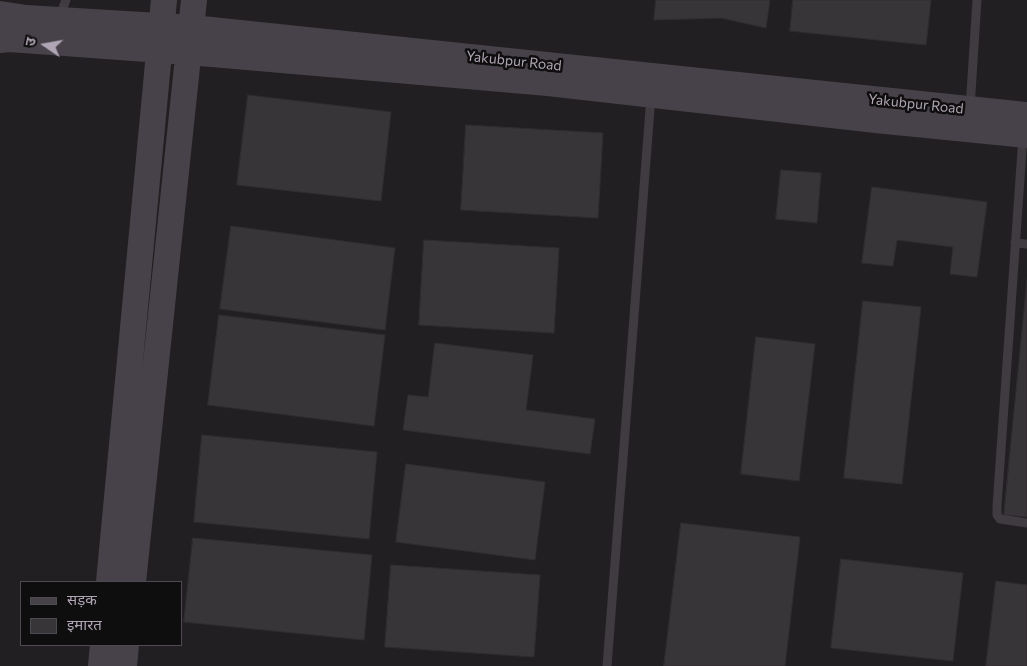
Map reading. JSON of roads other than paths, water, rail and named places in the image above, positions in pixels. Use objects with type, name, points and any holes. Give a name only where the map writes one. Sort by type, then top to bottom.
[{"type":"street","points":[[109,581],[164,0]]},
{"type":"street","points":[[133,581],[194,0]]},
{"type":"street","name":"Yakubpur Road","points":[[0,14],[63,10],[160,38]]},
{"type":"street","name":"Yakubpur Road","points":[[0,40],[160,38],[191,40],[652,85],[970,110],[1026,128]]},
{"type":"street","name":"Yakubpur Road","points":[[652,85],[876,120],[1026,128]]},
{"type":"street","points":[[101,666],[103,646]]},
{"type":"street","points":[[124,666],[126,646]]},
{"type":"lane","points":[[970,110],[977,0]]},
{"type":"lane","points":[[607,666],[652,85]]},
{"type":"lane","points":[[1026,128],[1015,244],[997,515],[1000,519],[1027,523]]},
{"type":"lane","points":[[1015,244],[1027,244]]}]
